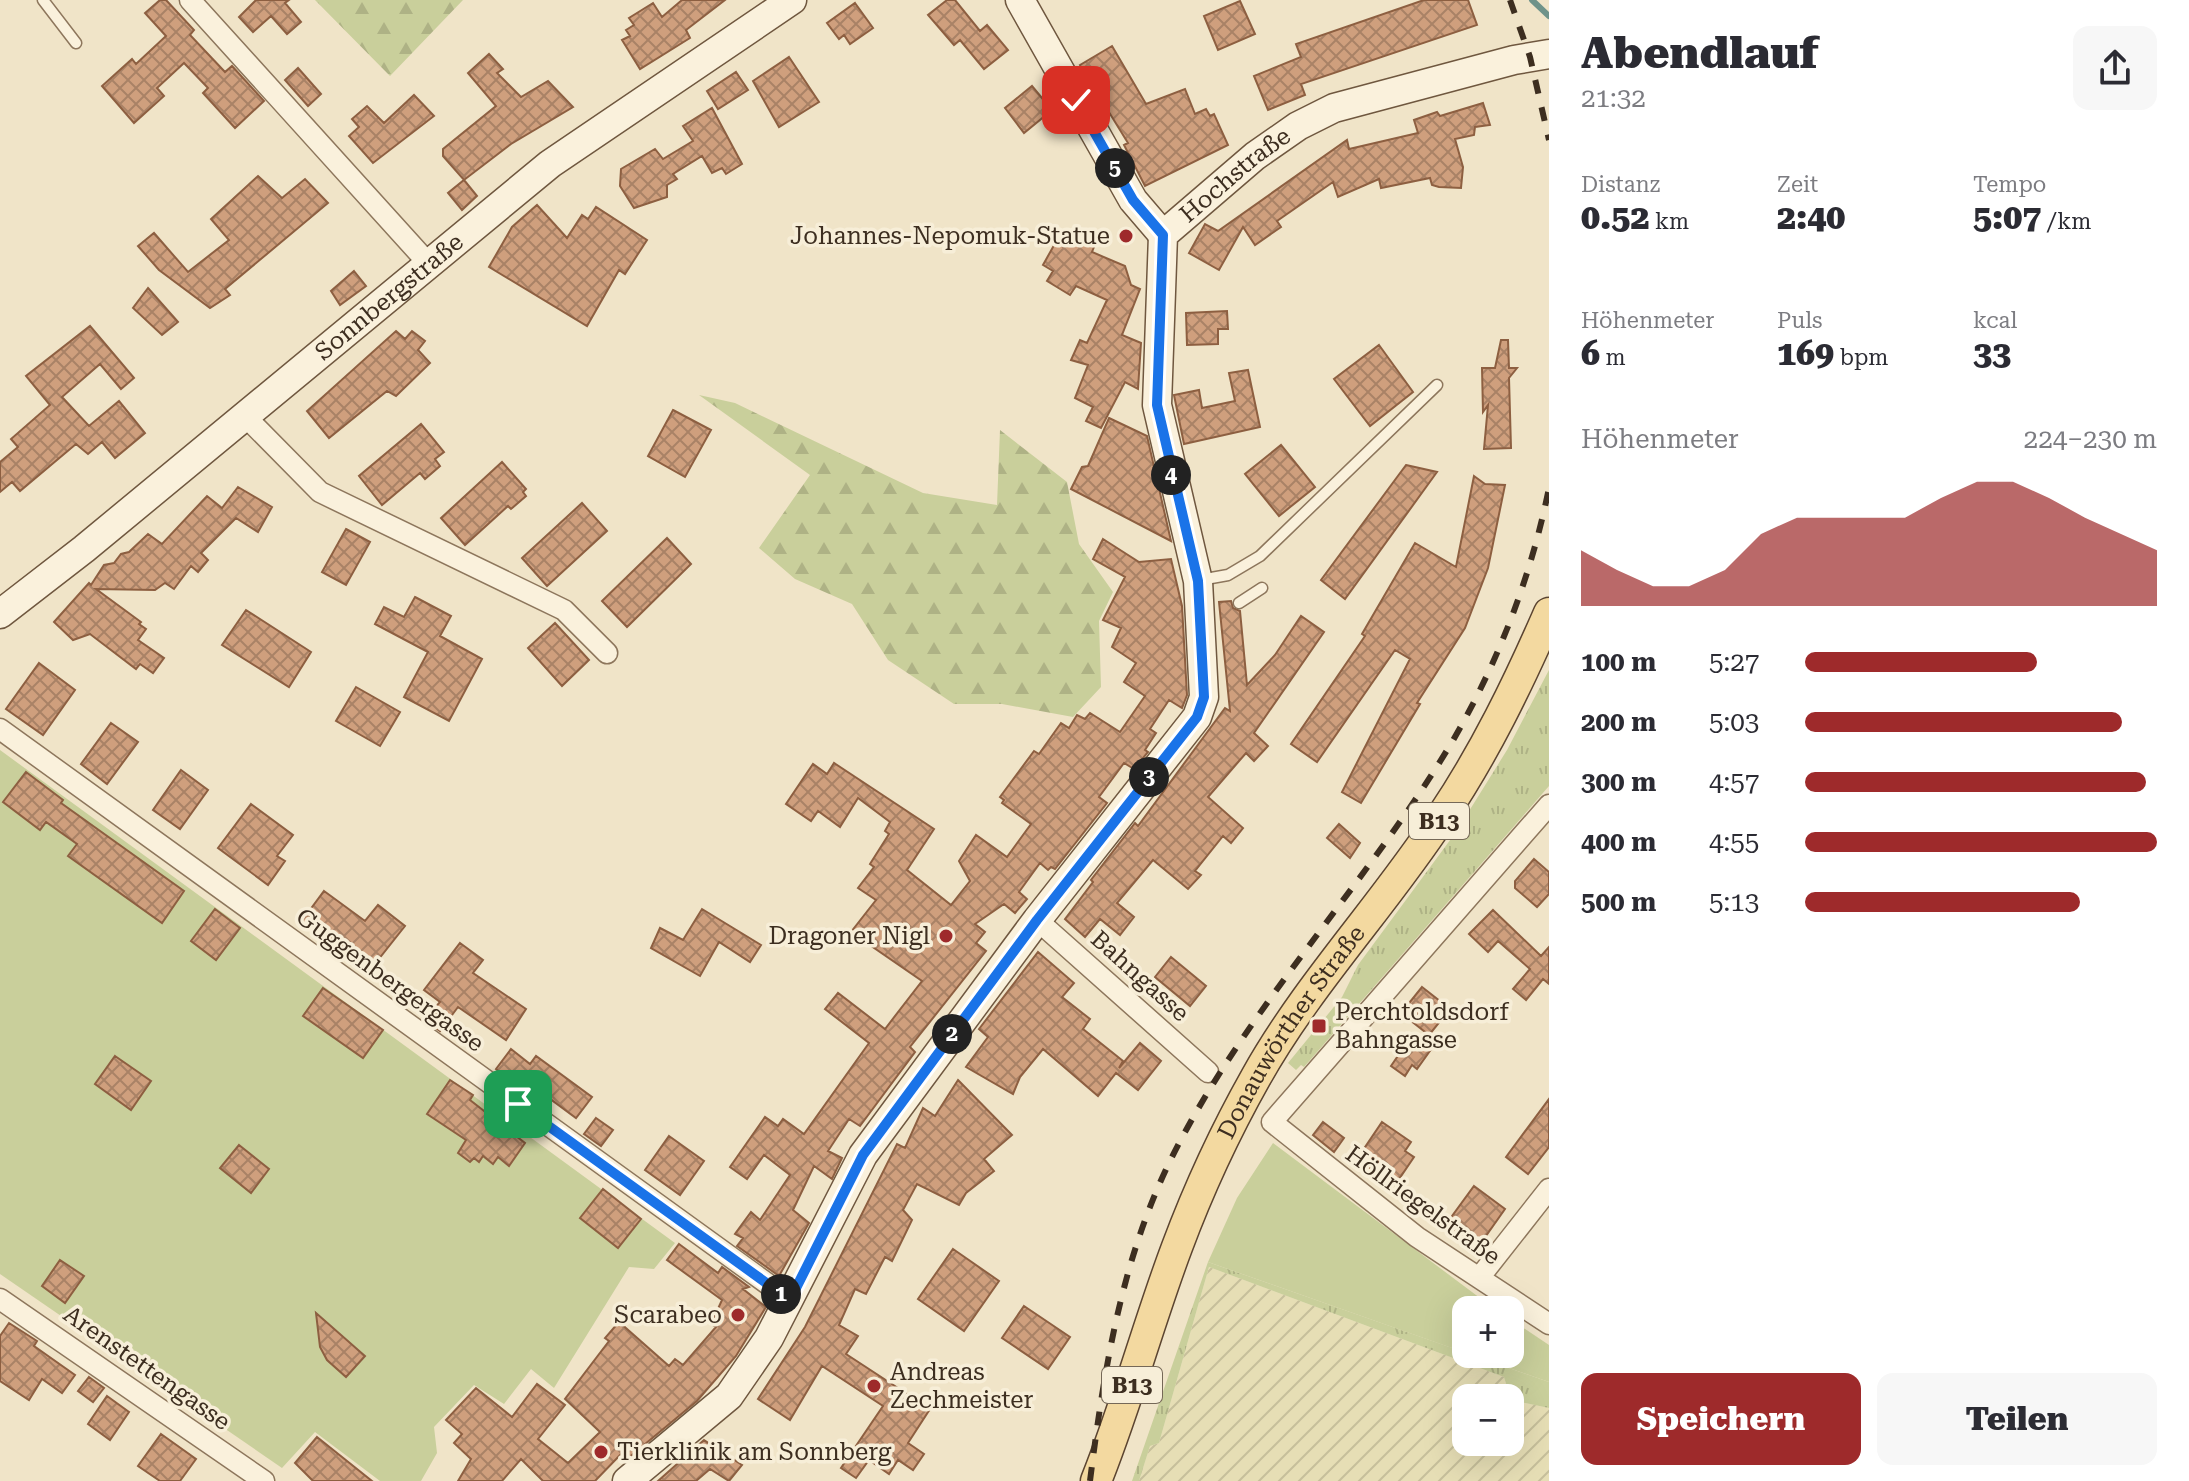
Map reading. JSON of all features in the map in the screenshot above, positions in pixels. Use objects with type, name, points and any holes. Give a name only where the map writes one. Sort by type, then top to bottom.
[{"type":"main road","name":"Sonnbergstraße","points":[[0,614],[84,549],[550,164],[792,0]]},
{"type":"main road","points":[[1020,0],[1133,200],[1163,235]]},
{"type":"main road","name":"Hochstraße","points":[[627,1481],[729,1396],[769,1338],[863,1155],[1037,920],[1197,717],[1204,697],[1206,615],[1157,405],[1163,235],[1255,156],[1298,126],[1334,108],[1514,60],[1549,54]]},
{"type":"main road","name":"Donauwörther Straße","points":[[1096,1481],[1120,1421],[1177,1247],[1208,1168],[1245,1097],[1307,1001],[1441,818],[1511,700],[1549,613]]},
{"type":"street","points":[[190,0],[428,263]]},
{"type":"street","points":[[244,415],[320,492],[564,610],[607,653]]},
{"type":"street","name":"Guggenbergergasse","points":[[0,729],[790,1300]]},
{"type":"street","name":"Höllriegelstraße","points":[[1549,805],[1272,1122],[1381,1210],[1549,1324]]},
{"type":"street","name":"Bahngasse","points":[[1037,920],[1208,1072]]},
{"type":"street","points":[[1479,1278],[1549,1189]]},
{"type":"street","name":"Arenstettengasse","points":[[0,1299],[264,1481]]},
{"type":"lane","points":[[43,0],[76,43]]},
{"type":"lane","points":[[1198,581],[1228,575],[1260,556],[1437,385]]},
{"type":"lane","points":[[1239,603],[1262,588]]},
{"type":"shaded area","points":[[1209,1267],[1452,1358],[1452,1368],[1480,1368],[1504,1377],[1506,1384],[1452,1384],[1452,1456],[1524,1456],[1524,1403],[1549,1408],[1549,1481],[1139,1481],[1150,1446],[1159,1443]]},
{"type":"green space","points":[[315,0],[463,0],[390,76]]},
{"type":"green space","points":[[699,395],[735,403],[923,493],[997,505],[1000,430],[1067,482],[1079,544],[1113,592],[1099,621],[1101,687],[1073,717],[1002,704],[954,704],[888,660],[852,604],[795,579],[759,548],[810,475]]},
{"type":"green space","points":[[1549,670],[1549,786],[1304,1067],[1301,1065],[1296,1070],[1288,1063],[1342,997],[1358,965],[1456,832],[1507,750]]},
{"type":"green space","points":[[0,750],[675,1243],[654,1269],[629,1267],[554,1388],[531,1369],[504,1404],[474,1385],[434,1427],[437,1453],[421,1481],[380,1481],[315,1432],[282,1468],[0,1274]]},
{"type":"green space","points":[[1273,1143],[1477,1296],[1452,1296],[1452,1348],[1208,1262],[1237,1198]]},
{"type":"green space","points":[[1208,1262],[1452,1348],[1452,1358],[1209,1267],[1159,1443],[1150,1446],[1139,1481],[1132,1481]]},
{"type":"green space","points":[[1524,1328],[1549,1345],[1549,1382],[1509,1368],[1524,1368]]},
{"type":"green space","points":[[1480,1368],[1509,1368],[1549,1382],[1549,1408],[1524,1403],[1524,1384],[1506,1384],[1504,1377]]},
{"type":"building","points":[[160,0],[166,0],[194,30],[190,35],[225,72],[232,66],[264,101],[235,128],[203,93],[208,88],[184,63],[157,88],[164,96],[134,123],[102,86],[132,59],[136,64],[166,36],[145,13]]},
{"type":"building","points":[[256,0],[289,0],[285,3],[301,22],[287,34],[271,16],[253,32],[239,17]]},
{"type":"building","points":[[682,0],[725,0],[686,30],[690,38],[640,69],[622,40],[630,36],[626,30],[634,25],[629,18],[653,3],[662,17]]},
{"type":"building","points":[[947,0],[955,0],[980,31],[987,25],[1008,50],[984,69],[960,40],[954,45],[928,15]]},
{"type":"building","points":[[1424,0],[1468,0],[1477,25],[1301,84],[1305,95],[1268,110],[1254,76],[1301,57],[1296,44]]},
{"type":"building","points":[[1240,1],[1255,34],[1218,50],[1204,16]]},
{"type":"building","points":[[855,3],[873,28],[850,44],[844,35],[839,39],[827,23]]},
{"type":"building","points":[[1112,46],[1146,104],[1185,89],[1195,114],[1206,109],[1210,116],[1214,114],[1228,145],[1145,186],[1124,145],[1128,143],[1080,65]]},
{"type":"building","points":[[489,54],[503,69],[497,73],[521,97],[548,81],[573,107],[511,144],[464,180],[443,156],[443,149],[496,106],[468,73]]},
{"type":"building","points":[[789,57],[819,102],[779,127],[753,81]]},
{"type":"building","points":[[298,68],[321,94],[308,106],[285,80]]},
{"type":"building","points":[[736,72],[748,90],[718,109],[707,91]]},
{"type":"building","points":[[1032,86],[1052,110],[1024,133],[1005,108]]},
{"type":"building","points":[[414,95],[434,116],[373,163],[349,136],[359,127],[352,119],[367,106],[384,123]]},
{"type":"building","points":[[1483,103],[1490,125],[1475,127],[1474,135],[1455,139],[1463,167],[1461,188],[1432,185],[1430,178],[1381,188],[1379,179],[1338,197],[1333,182],[1277,221],[1281,227],[1255,245],[1243,227],[1219,270],[1189,253],[1205,224],[1218,231],[1347,140],[1349,149],[1418,133],[1414,120]]},
{"type":"building","points":[[712,108],[742,164],[726,174],[722,168],[712,173],[702,156],[673,174],[677,179],[667,185],[667,197],[634,208],[620,186],[621,169],[655,149],[663,159],[693,141],[683,126]]},
{"type":"building","points":[[258,176],[282,198],[305,179],[328,203],[225,289],[230,295],[210,308],[159,270],[138,246],[154,233],[188,272],[229,240],[211,219]]},
{"type":"building","points":[[464,180],[477,196],[462,210],[448,193]]},
{"type":"building","points":[[537,205],[567,238],[582,215],[588,219],[596,207],[647,240],[625,274],[619,270],[587,326],[489,267],[512,227]]},
{"type":"building","points":[[1075,235],[1094,247],[1092,252],[1125,266],[1131,285],[1140,289],[1122,335],[1141,343],[1138,389],[1125,382],[1101,428],[1086,421],[1093,407],[1075,398],[1088,365],[1071,360],[1080,340],[1087,343],[1107,300],[1076,286],[1070,295],[1047,281],[1053,271],[1043,265],[1058,238],[1070,244]]},
{"type":"building","points":[[354,271],[366,286],[340,305],[331,291]]},
{"type":"building","points":[[148,288],[178,322],[162,335],[133,308]]},
{"type":"building","points":[[1227,311],[1228,329],[1218,329],[1218,344],[1187,345],[1186,313]]},
{"type":"building","points":[[90,326],[134,378],[121,389],[100,364],[62,397],[89,426],[119,401],[145,433],[115,458],[102,442],[88,454],[76,444],[20,491],[12,482],[0,492],[0,462],[18,447],[11,439],[50,405],[26,376]]},
{"type":"building","points":[[396,331],[405,339],[412,331],[425,341],[418,350],[430,363],[396,396],[387,391],[329,438],[307,411]]},
{"type":"building","points":[[1501,340],[1508,340],[1509,368],[1517,368],[1509,378],[1511,448],[1484,449],[1488,405],[1483,412],[1482,368],[1495,368]]},
{"type":"building","points":[[1379,345],[1413,392],[1370,426],[1334,379]]},
{"type":"building","points":[[1248,370],[1260,427],[1184,444],[1174,395],[1199,390],[1202,408],[1235,401],[1229,373]]},
{"type":"building","points":[[673,410],[711,430],[685,477],[648,456]]},
{"type":"building","points":[[1109,418],[1147,436],[1171,541],[1071,489],[1082,467],[1088,466]]},
{"type":"building","points":[[421,424],[444,452],[435,459],[440,466],[425,479],[420,473],[382,505],[359,476]]},
{"type":"building","points":[[1281,445],[1315,487],[1279,516],[1245,474]]},
{"type":"building","points":[[502,462],[526,489],[523,492],[526,496],[511,509],[508,506],[465,545],[441,518]]},
{"type":"building","points":[[1406,465],[1437,472],[1345,599],[1321,580]]},
{"type":"building","points":[[1474,476],[1485,484],[1505,485],[1488,568],[1465,628],[1417,703],[1420,704],[1361,803],[1342,792],[1410,659],[1395,650],[1317,762],[1291,744],[1365,636],[1362,634],[1415,543],[1456,567]]},
{"type":"building","points":[[238,487],[272,507],[258,532],[236,518],[201,553],[208,560],[198,572],[191,566],[174,589],[165,583],[155,590],[96,589],[146,629],[138,640],[164,658],[153,673],[140,664],[136,669],[90,634],[73,640],[54,622],[89,583],[91,585],[104,565],[114,563],[148,534],[162,544],[207,496],[222,508]]},
{"type":"building","points":[[582,503],[607,531],[547,586],[522,558]]},
{"type":"building","points":[[346,529],[370,542],[346,585],[322,572]]},
{"type":"building","points":[[667,538],[691,564],[627,627],[602,601]]},
{"type":"building","points":[[1103,539],[1139,562],[1171,559],[1182,606],[1187,695],[1182,708],[1169,700],[1150,729],[1156,733],[1145,750],[1148,752],[1134,769],[1124,763],[1099,797],[1107,803],[1055,869],[1051,867],[1048,870],[1040,863],[1019,892],[1027,899],[1015,913],[1004,904],[975,924],[985,932],[976,943],[986,951],[910,1047],[915,1052],[860,1126],[849,1119],[828,1151],[842,1158],[832,1179],[814,1166],[793,1210],[809,1223],[779,1276],[737,1246],[743,1238],[735,1234],[751,1212],[760,1220],[790,1175],[764,1155],[747,1179],[730,1167],[765,1117],[778,1126],[783,1119],[804,1134],[869,1043],[825,1009],[838,993],[885,1029],[922,981],[851,932],[876,900],[858,888],[874,867],[870,864],[889,834],[885,831],[890,822],[858,798],[840,827],[818,811],[811,821],[786,804],[813,764],[827,774],[834,763],[934,829],[907,870],[951,905],[970,881],[959,861],[976,835],[1007,857],[1031,824],[1002,803],[1004,800],[1000,797],[1034,751],[1039,754],[1061,723],[1069,728],[1077,715],[1085,719],[1090,713],[1120,732],[1145,696],[1124,682],[1136,663],[1112,647],[1121,628],[1103,620],[1125,577],[1093,559]]},
{"type":"building","points":[[415,597],[451,616],[440,636],[482,659],[449,721],[404,697],[428,652],[375,624],[384,607],[404,617]]},
{"type":"building","points":[[1231,601],[1233,608],[1240,611],[1247,685],[1275,655],[1301,616],[1324,632],[1254,733],[1268,746],[1254,761],[1246,753],[1208,797],[1243,828],[1231,843],[1223,836],[1195,871],[1201,875],[1188,889],[1153,860],[1117,903],[1134,917],[1120,935],[1100,919],[1085,937],[1065,919],[1093,882],[1091,880],[1135,823],[1138,826],[1225,708],[1230,711],[1219,602]]},
{"type":"building","points":[[246,610],[311,652],[289,687],[222,645]]},
{"type":"building","points":[[555,623],[589,660],[562,686],[528,648]]},
{"type":"building","points":[[39,663],[75,690],[43,735],[6,709]]},
{"type":"building","points":[[356,687],[400,712],[380,746],[336,721]]},
{"type":"building","points":[[111,723],[138,742],[107,784],[81,764]]},
{"type":"building","points":[[181,770],[208,790],[180,829],[153,810]]},
{"type":"building","points":[[26,772],[63,800],[61,803],[184,891],[162,923],[68,856],[77,844],[46,822],[40,830],[3,802]]},
{"type":"building","points":[[251,804],[293,835],[277,856],[285,861],[268,885],[218,848]]},
{"type":"building","points":[[1339,824],[1360,843],[1350,858],[1327,838]]},
{"type":"building","points":[[1534,859],[1549,872],[1549,894],[1537,907],[1515,888],[1515,881]]},
{"type":"building","points":[[324,891],[365,921],[378,905],[405,926],[370,970],[326,935],[323,939],[301,922]]},
{"type":"building","points":[[215,909],[240,928],[216,960],[191,941]]},
{"type":"building","points":[[702,909],[761,945],[750,962],[719,942],[700,976],[651,948],[660,928],[683,940]]},
{"type":"building","points":[[1493,910],[1541,956],[1549,947],[1549,984],[1543,979],[1526,1000],[1513,989],[1530,969],[1498,941],[1488,952],[1469,934]]},
{"type":"building","points":[[460,943],[483,960],[473,973],[526,1009],[506,1040],[458,1007],[440,1031],[425,1020],[440,1002],[424,990]]},
{"type":"building","points":[[1038,952],[1074,983],[1062,997],[1090,1019],[1083,1029],[1123,1061],[1119,1068],[1140,1043],[1161,1061],[1138,1090],[1116,1073],[1098,1096],[1043,1049],[1020,1077],[1013,1094],[966,1067],[988,1037],[979,1029]]},
{"type":"building","points":[[1171,957],[1206,986],[1190,1006],[1155,977]]},
{"type":"building","points":[[1422,987],[1450,1009],[1429,1035],[1401,1013]]},
{"type":"building","points":[[323,988],[383,1030],[363,1058],[303,1016]]},
{"type":"building","points":[[1413,1034],[1432,1048],[1417,1069],[1412,1065],[1405,1076],[1391,1066]]},
{"type":"building","points":[[511,1049],[530,1064],[536,1056],[592,1097],[576,1118],[515,1073],[510,1080],[496,1069]]},
{"type":"building","points":[[115,1056],[151,1081],[131,1110],[95,1084]]},
{"type":"building","points":[[450,1080],[473,1095],[470,1100],[525,1143],[509,1166],[498,1157],[493,1164],[483,1156],[479,1162],[474,1158],[470,1162],[458,1153],[466,1140],[427,1114]]},
{"type":"building","points":[[958,1080],[1012,1135],[984,1159],[994,1171],[966,1193],[959,1205],[917,1184],[903,1210],[912,1220],[892,1261],[885,1257],[866,1294],[855,1289],[839,1325],[858,1336],[846,1354],[930,1409],[908,1443],[924,1454],[913,1470],[898,1460],[889,1474],[869,1460],[856,1478],[841,1468],[883,1406],[822,1366],[790,1420],[758,1399],[805,1327],[897,1144],[905,1148],[923,1108],[935,1116]]},
{"type":"building","points":[[1549,1099],[1549,1147],[1528,1174],[1506,1157]]},
{"type":"building","points":[[596,1118],[613,1130],[601,1146],[584,1134]]},
{"type":"building","points":[[1323,1122],[1344,1138],[1334,1152],[1313,1135]]},
{"type":"building","points":[[1382,1122],[1411,1142],[1405,1151],[1414,1157],[1395,1185],[1357,1159]]},
{"type":"building","points":[[669,1136],[704,1161],[680,1195],[645,1170]]},
{"type":"building","points":[[239,1145],[269,1169],[251,1193],[220,1168]]},
{"type":"building","points":[[1474,1186],[1505,1209],[1476,1250],[1444,1227]]},
{"type":"building","points":[[603,1189],[641,1219],[618,1248],[580,1218]]},
{"type":"building","points":[[679,1244],[718,1273],[722,1267],[749,1287],[743,1289],[766,1307],[736,1356],[697,1401],[627,1459],[622,1453],[595,1481],[543,1481],[521,1459],[502,1481],[458,1481],[471,1459],[454,1443],[462,1434],[446,1420],[476,1388],[512,1417],[537,1384],[565,1405],[538,1439],[568,1463],[600,1432],[565,1399],[609,1341],[605,1338],[619,1322],[669,1366],[675,1359],[683,1365],[716,1327],[711,1324],[722,1300],[667,1260]]},
{"type":"building","points":[[953,1249],[999,1281],[964,1331],[918,1299]]},
{"type":"building","points":[[60,1260],[84,1276],[65,1303],[42,1286]]},
{"type":"building","points":[[1024,1306],[1070,1337],[1048,1369],[1002,1338]]},
{"type":"building","points":[[316,1313],[365,1356],[346,1377],[327,1360],[320,1347]]},
{"type":"building","points":[[9,1323],[37,1341],[34,1346],[75,1375],[62,1393],[42,1379],[29,1400],[0,1381],[0,1336]]},
{"type":"building","points":[[89,1377],[104,1388],[93,1402],[78,1391]]},
{"type":"building","points":[[107,1396],[129,1412],[110,1440],[88,1424]]},
{"type":"building","points":[[161,1434],[196,1459],[180,1481],[160,1481],[138,1466]]},
{"type":"building","points":[[317,1437],[372,1481],[313,1481],[295,1463]]},
{"type":"building","points":[[704,1440],[742,1465],[729,1481],[710,1469],[696,1481],[658,1481]]},
{"type":"waterway","points":[[1532,0],[1549,16]]},
{"type":"railway","points":[[1510,0],[1530,57],[1549,140]]},
{"type":"railway","points":[[1090,1481],[1109,1357],[1127,1276],[1139,1237],[1171,1159],[1234,1050],[1382,847],[1469,712],[1523,587],[1549,488]]},
{"type":"place","name":"Johannes-Nepomuk-Statue","points":[[1126,236]]},
{"type":"place","name":"Dragoner Nigl","points":[[946,936]]},
{"type":"place","name":"Perchtoldsdorf Bahngasse","points":[[1319,1026]]},
{"type":"place","name":"Scarabeo","points":[[738,1315]]},
{"type":"place","name":"Andreas Zechmeister","points":[[874,1386]]},
{"type":"place","name":"Tierklinik am Sonnberg","points":[[601,1452]]},
{"type":"route","points":[[518,1104],[790,1300],[863,1155],[1037,920],[1197,717],[1204,697],[1198,581],[1168,463],[1157,405],[1163,235],[1133,200],[1076,100]]}]
